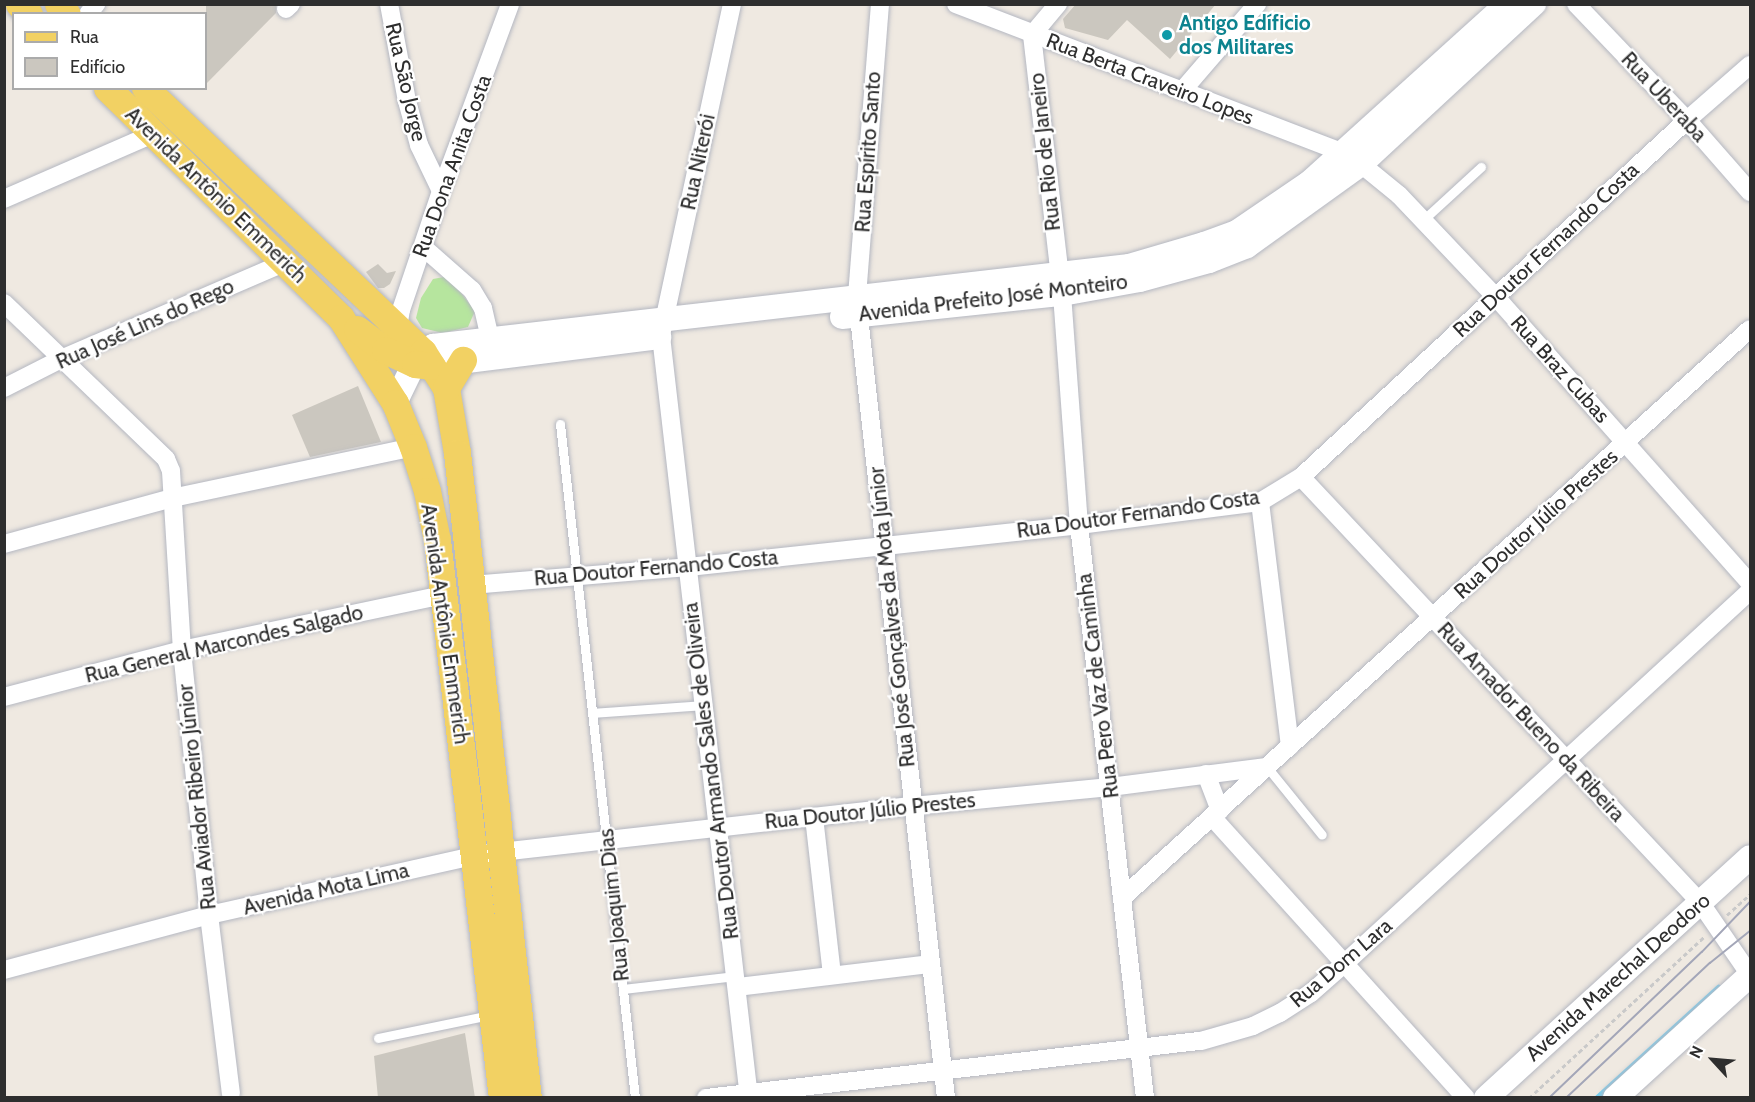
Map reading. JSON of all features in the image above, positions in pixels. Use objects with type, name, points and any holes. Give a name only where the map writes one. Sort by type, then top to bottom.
[{"type":"main road","name":"Avenida Prefeito José Monteiro","points":[[1353,158],[1507,4]]},
{"type":"main road","name":"Avenida Prefeito José Monteiro","points":[[460,352],[1060,284],[1140,280],[1209,261],[1248,246],[1534,4]]},
{"type":"main road","name":"Avenida Antônio Emmerich","points":[[108,90],[341,318],[395,403],[413,447],[432,512],[444,595],[502,1098]]},
{"type":"main road","name":"Avenida Antônio Emmerich","points":[[147,90],[392,339]]},
{"type":"main road","points":[[341,318],[392,339],[429,368]]},
{"type":"main road","name":"Avenida Prefeito José Monteiro","points":[[460,352],[490,339],[662,328]]},
{"type":"main road","points":[[429,368],[433,346],[460,352]]},
{"type":"main road","points":[[395,403],[429,368],[460,352]]},
{"type":"main road","name":"Avenida Antônio Emmerich","points":[[429,368],[454,432],[528,1098]]},
{"type":"main road","name":"Avenida Marechal Deodoro","points":[[1486,1098],[1750,857]]},
{"type":"main road","points":[[1615,1098],[1750,975]]},
{"type":"street","name":"Rua São Jorge","points":[[389,4],[407,101],[418,145],[441,191]]},
{"type":"street","name":"Rua Dona Anita Costa","points":[[392,339],[441,191],[510,4]]},
{"type":"street","name":"Rua Niterói","points":[[662,328],[732,4]]},
{"type":"street","name":"Rua Espírito Santo","points":[[858,307],[880,4]]},
{"type":"street","name":"Rua Berta Craveiro Lopes","points":[[956,4],[1353,158]]},
{"type":"street","points":[[1032,35],[1058,4]]},
{"type":"street","points":[[1182,91],[1257,4]]},
{"type":"street","name":"Rua Uberaba","points":[[1576,4],[1687,120],[1750,192]]},
{"type":"street","name":"Rua Rio de Janeiro","points":[[1032,35],[1060,284]]},
{"type":"street","name":"Rua Doutor Fernando Costa","points":[[471,585],[688,567],[1079,525],[1260,501],[1301,477],[1495,296],[1750,65]]},
{"type":"street","points":[[4,199],[153,134]]},
{"type":"street","name":"Rua Braz Cubas","points":[[1353,158],[1382,179],[1495,296],[1750,583]]},
{"type":"street","points":[[423,247],[472,290],[483,308],[490,339]]},
{"type":"street","name":"Rua José Lins do Rego","points":[[4,388],[60,359],[286,262]]},
{"type":"street","name":"Rua Pero Vaz de Caminha","points":[[1060,284],[1079,525],[1110,787],[1137,1049],[1145,1098]]},
{"type":"street","name":"Rua Aviador Ribeiro Júnior","points":[[4,303],[166,459],[171,471],[182,650],[209,915],[231,1094]]},
{"type":"street","name":"Rua José Gonçalves da Mota Júnior","points":[[858,307],[945,1098]]},
{"type":"street","name":"Rua Doutor Armando Sales de Oliveira","points":[[662,328],[749,1095]]},
{"type":"street","name":"Rua Doutor Júlio Prestes","points":[[1122,898],[1750,329]]},
{"type":"street","points":[[4,544],[172,498],[413,447]]},
{"type":"street","name":"Rua Amador Bueno da Ribeira","points":[[1301,477],[1700,902],[1718,924],[1750,975]]},
{"type":"street","points":[[1260,501],[1290,746]]},
{"type":"street","name":"Rua Dom Lara","points":[[706,1098],[749,1095],[1201,1041],[1253,1026],[1280,1013],[1311,993],[1345,963],[1750,591]]},
{"type":"street","name":"Rua General Marcondes Salgado","points":[[4,697],[182,650],[444,595]]},
{"type":"street","name":"Rua Doutor Júlio Prestes","points":[[473,856],[913,806],[1110,787],[1267,767]]},
{"type":"street","points":[[1206,774],[1216,813],[1345,963],[1466,1098]]},
{"type":"street","points":[[814,817],[832,975]]},
{"type":"street","name":"Avenida Mota Lima","points":[[4,970],[209,915],[473,856]]},
{"type":"street","points":[[736,982],[832,975],[930,964]]},
{"type":"lane","points":[[1422,221],[1481,167]]},
{"type":"lane","name":"Rua Joaquim Dias","points":[[560,424],[635,1098]]},
{"type":"lane","points":[[592,713],[704,705]]},
{"type":"lane","points":[[1267,767],[1322,835]]},
{"type":"lane","points":[[623,989],[736,982]]},
{"type":"lane","points":[[378,1038],[492,1014]]},
{"type":"path","points":[[1529,1098],[1750,894]]},
{"type":"green space","points":[[444,277],[475,311],[468,327],[443,333],[422,328],[416,318],[421,298],[433,279]]},
{"type":"building","points":[[206,4],[276,4],[276,13],[207,83],[207,12]]},
{"type":"building","name":"Antigo Edíficio dos Militares","points":[[1076,4],[1216,4],[1170,59],[1127,20],[1108,40],[1065,28],[1063,19]]},
{"type":"building","points":[[378,264],[387,273],[396,271],[390,284],[384,288],[378,288],[366,272]]},
{"type":"building","points":[[358,386],[381,442],[310,457],[292,415]]},
{"type":"building","points":[[465,1033],[475,1098],[378,1098],[374,1056]]},
{"type":"waterway","points":[[1596,1098],[1718,987]]},
{"type":"tram line","points":[[1549,1098],[1702,952],[1750,902]]},
{"type":"tram line","points":[[1566,1098],[1710,963],[1750,931]]},
{"type":"place","name":"Antigo Edíficio dos Militares","points":[[1167,35]]}]
